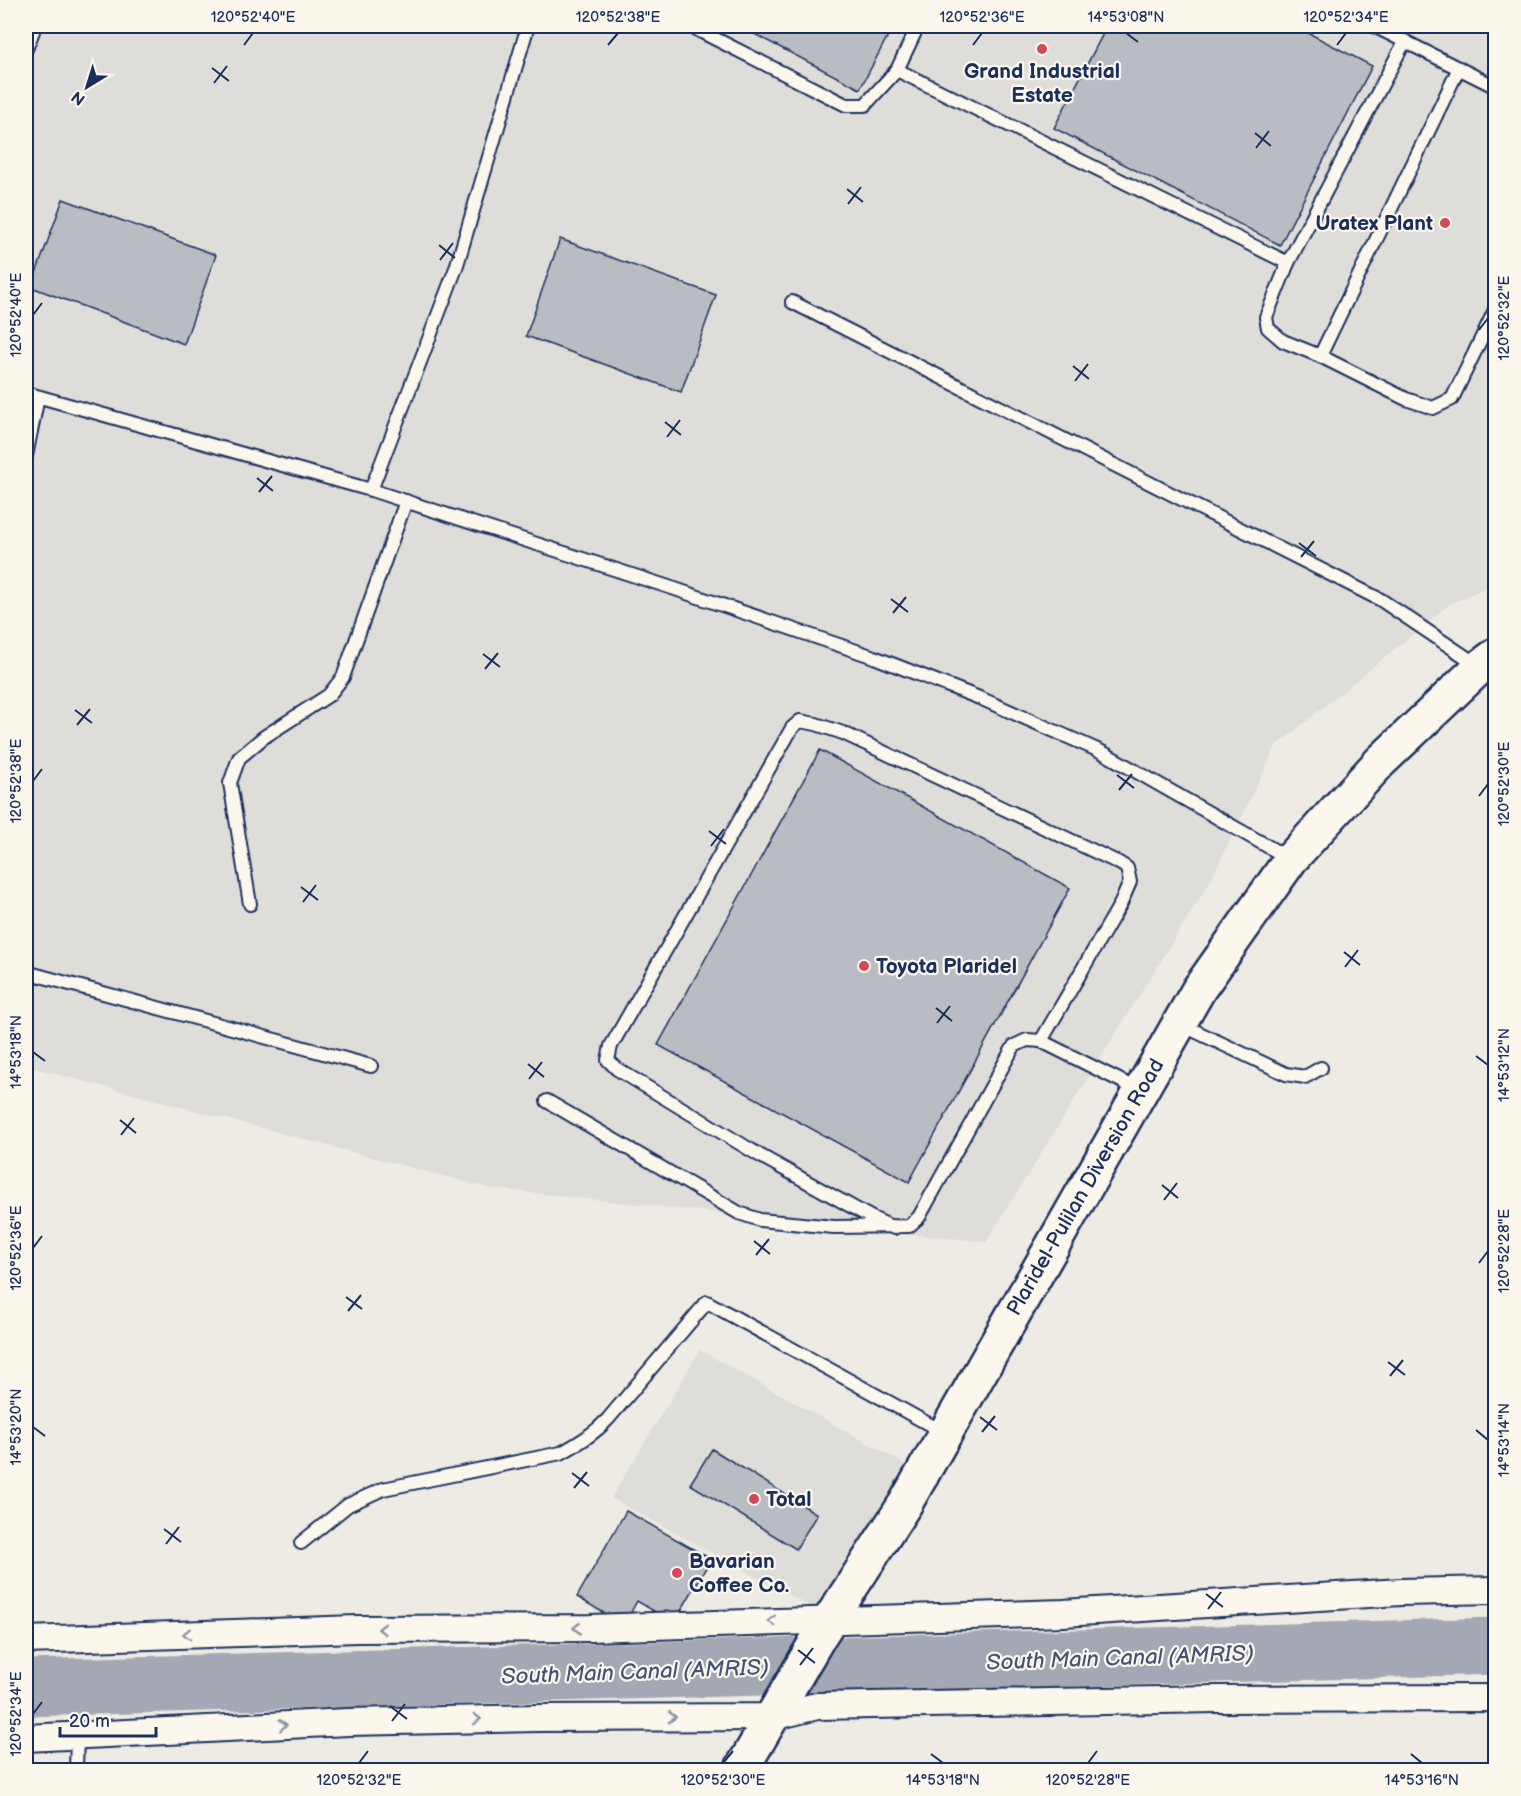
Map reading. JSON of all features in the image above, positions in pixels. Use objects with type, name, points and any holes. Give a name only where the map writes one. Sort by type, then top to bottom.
[{"type":"highway","name":"Plaridel-Pulilan Diversion Road","points":[[741,1770],[826,1627],[904,1504],[1199,989],[1291,859],[1380,762],[1488,661]]},
{"type":"street","points":[[26,1640],[357,1629],[826,1627],[1401,1592],[1496,1590]]},
{"type":"street","points":[[26,1738],[348,1722],[776,1711],[817,1706],[1216,1699],[1496,1698]]},
{"type":"lane","points":[[26,49],[35,26]]},
{"type":"lane","points":[[690,26],[846,105],[865,105],[897,70],[918,26]]},
{"type":"lane","points":[[1374,26],[1496,87]]},
{"type":"lane","points":[[371,490],[456,268],[527,29]]},
{"type":"lane","points":[[1405,41],[1288,263],[1266,317],[1268,328],[1283,341],[1320,356],[1406,399],[1433,408],[1452,399],[1496,308]]},
{"type":"lane","points":[[1320,356],[1459,68]]},
{"type":"lane","points":[[897,70],[1288,263]]},
{"type":"lane","points":[[792,302],[1381,600],[1488,661]]},
{"type":"lane","points":[[26,393],[371,490],[675,589],[874,657],[982,699],[1102,752],[1291,859]]},
{"type":"lane","points":[[26,456],[38,397]]},
{"type":"lane","points":[[250,904],[230,783],[239,758],[264,738],[329,695],[343,676],[406,501]]},
{"type":"lane","points":[[894,1228],[759,1155],[617,1070],[608,1060],[611,1046],[792,728],[800,721],[843,733],[1127,868],[1130,882],[1121,903],[1041,1041]]},
{"type":"lane","points":[[26,972],[371,1066]]},
{"type":"lane","points":[[1179,1023],[1286,1074],[1305,1077],[1321,1068]]},
{"type":"lane","points":[[547,1101],[739,1213],[770,1221],[834,1227],[894,1228],[909,1226],[919,1217],[1014,1046],[1027,1040],[1041,1041],[1140,1091]]},
{"type":"lane","points":[[301,1543],[348,1505],[383,1489],[561,1453],[580,1443],[608,1419],[707,1302],[945,1432]]},
{"type":"lane","points":[[76,1770],[77,1735]]},
{"type":"shaded area","points":[[26,26],[1495,26],[1495,583],[1450,604],[1276,746],[1211,880],[986,1242],[488,1188],[26,1066]]},
{"type":"shaded area","points":[[700,1350],[912,1468],[824,1614],[611,1498]]},
{"type":"building","points":[[739,26],[893,26],[860,89]]},
{"type":"building","points":[[1107,26],[1295,26],[1372,66],[1280,245],[1054,128]]},
{"type":"building","points":[[63,199],[216,255],[184,344],[31,287]]},
{"type":"building","points":[[560,239],[716,295],[681,392],[526,336]]},
{"type":"building","name":"Toyota Plaridel","points":[[820,750],[1070,888],[909,1182],[658,1045]]},
{"type":"building","name":"Total","points":[[712,1449],[817,1514],[796,1549],[690,1484]]},
{"type":"building","points":[[626,1511],[711,1559],[674,1623],[637,1601],[624,1625],[577,1597]]},
{"type":"waterway","name":"South Main Canal (AMRIS)","points":[[26,1688],[1496,1646]]},
{"type":"place","name":"Grand Industrial Estate","points":[[1042,49]]},
{"type":"place","name":"Uratex Plant","points":[[1445,223]]},
{"type":"place","name":"Toyota Plaridel","points":[[864,966]]},
{"type":"place","name":"Total","points":[[754,1499]]},
{"type":"place","name":"Bavarian Coffee Co.","points":[[677,1573]]}]
